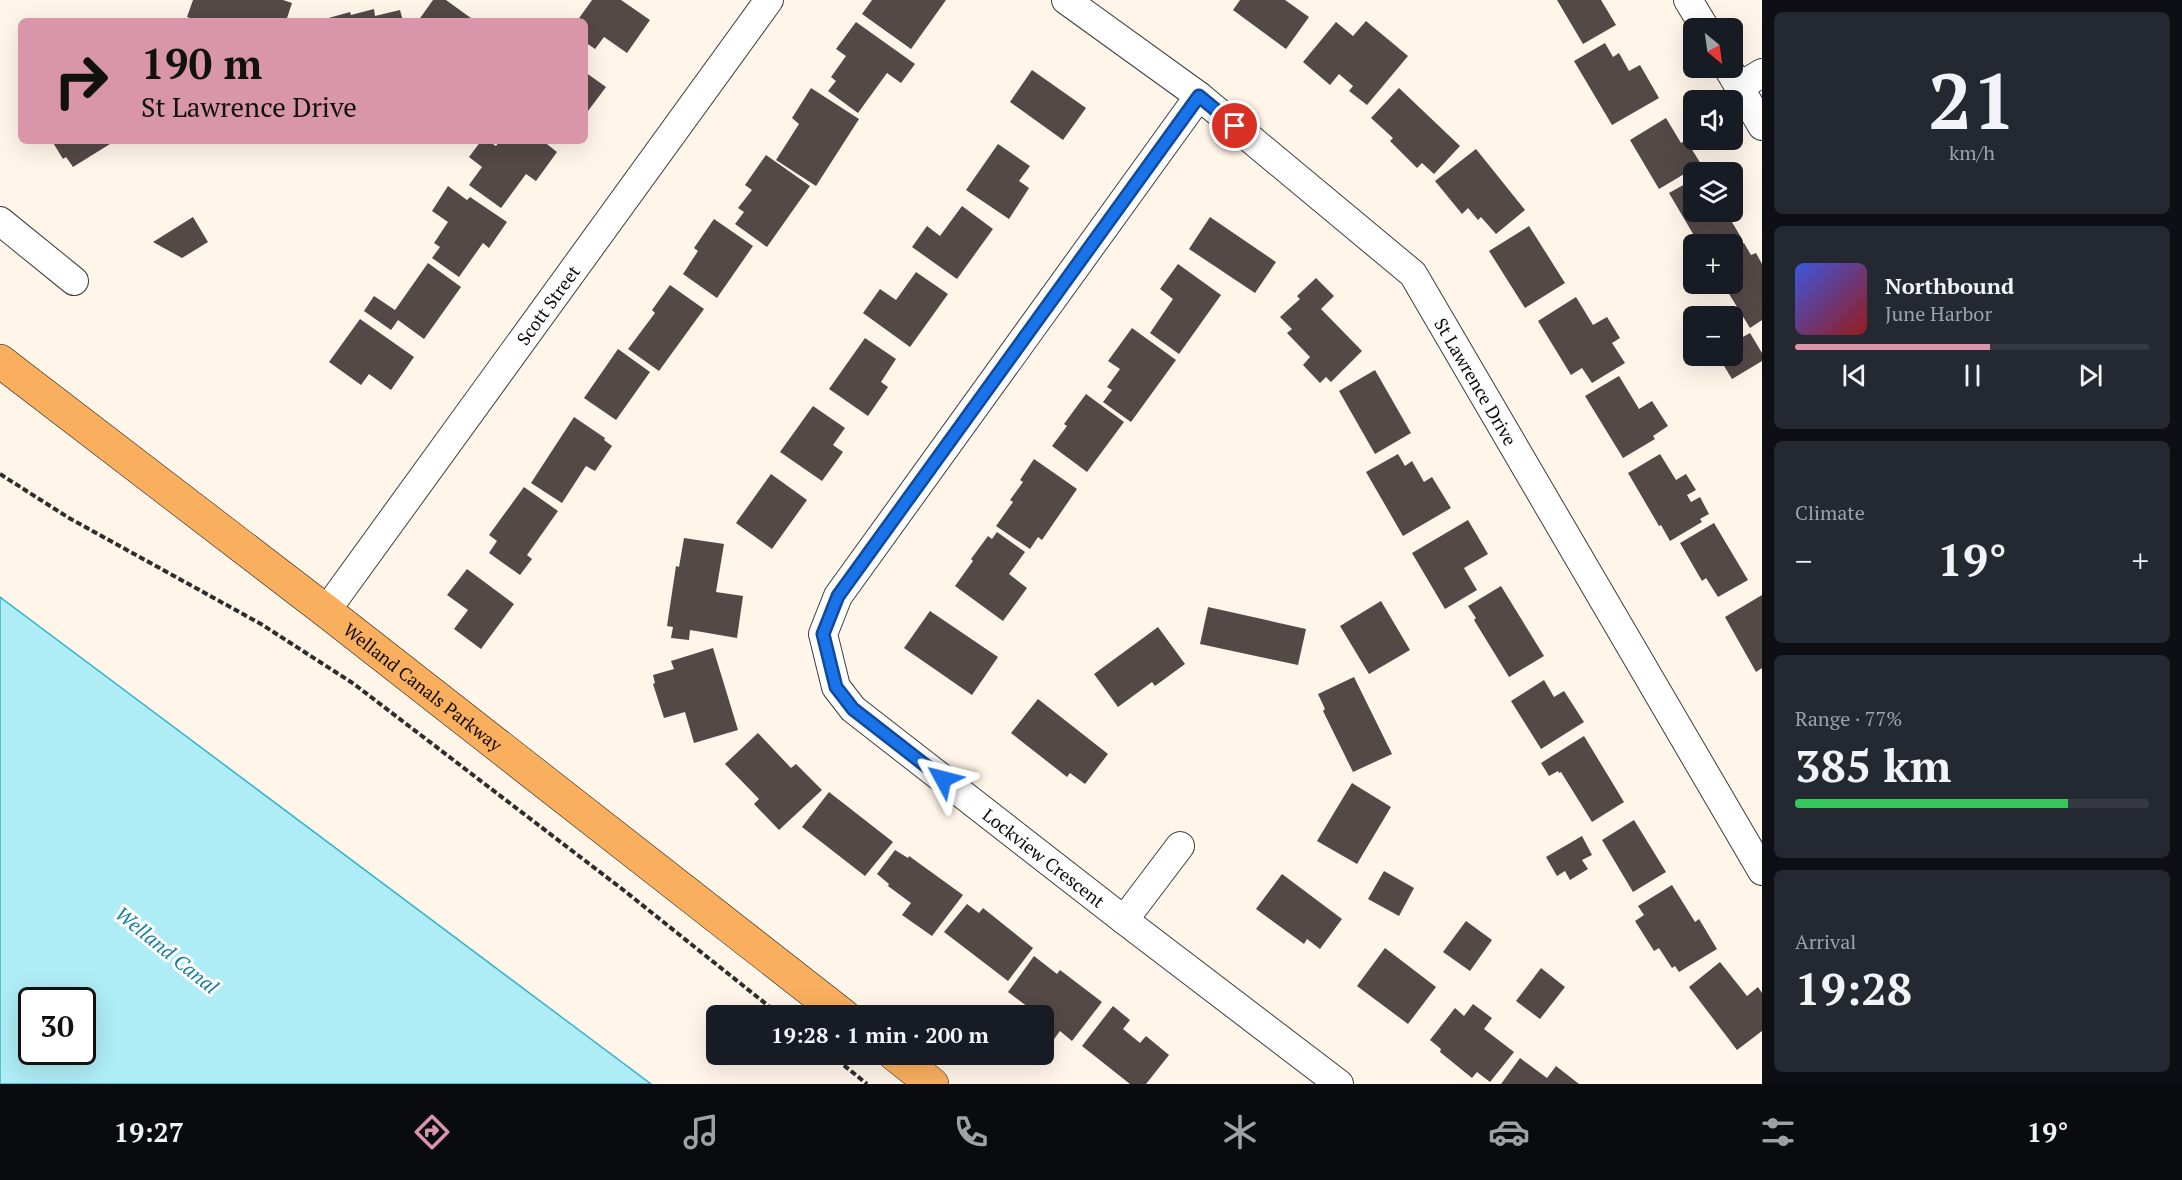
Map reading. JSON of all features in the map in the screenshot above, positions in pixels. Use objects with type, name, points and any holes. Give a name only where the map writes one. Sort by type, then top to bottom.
[{"type":"main road","name":"Welland Canals Parkway","points":[[0,360],[326,611],[830,1005]]},
{"type":"main road","points":[[908,1065],[932,1084]]},
{"type":"street","name":"Scott Street","points":[[326,611],[769,0]]},
{"type":"street","name":"St Lawrence Drive","points":[[1065,0],[1199,96],[1413,274],[1762,871]]},
{"type":"street","points":[[1688,0],[1699,18]]},
{"type":"street","points":[[1743,76],[1762,126]]},
{"type":"street","name":"Lockview Crescent","points":[[1199,96],[838,596],[823,634],[836,687],[853,709],[1339,1084]]},
{"type":"street","points":[[0,221],[74,281]]},
{"type":"street","points":[[1124,920],[1180,846]]},
{"type":"path","points":[[0,474],[69,518],[261,624],[354,684],[626,892],[767,1005]]},
{"type":"path","points":[[844,1065],[867,1084]]},
{"type":"water","name":"Welland Canal","points":[[0,597],[651,1084],[0,1084]]},
{"type":"building","points":[[193,0],[283,0],[292,3],[287,18],[187,17]]},
{"type":"building","points":[[433,0],[446,0],[471,18],[420,18]]},
{"type":"building","points":[[592,0],[621,0],[650,20],[627,53],[604,37],[595,49],[588,44],[588,18],[579,18]]},
{"type":"building","points":[[872,0],[946,0],[911,49],[862,14]]},
{"type":"building","points":[[1240,0],[1285,0],[1309,17],[1286,49],[1233,10]]},
{"type":"building","points":[[1557,0],[1601,0],[1616,25],[1583,44]]},
{"type":"building","points":[[374,9],[375,16],[400,10],[402,18],[329,18],[350,12],[351,15]]},
{"type":"building","points":[[1366,21],[1408,56],[1367,105],[1349,91],[1353,86],[1339,74],[1330,85],[1303,62],[1336,22],[1353,36]]},
{"type":"building","points":[[856,22],[915,64],[901,83],[887,73],[858,113],[828,91],[836,81],[831,77],[846,56],[836,49]]},
{"type":"building","points":[[1605,43],[1613,57],[1619,53],[1629,71],[1640,65],[1659,98],[1612,125],[1574,61]]},
{"type":"building","points":[[1032,70],[1086,108],[1063,140],[1010,102]]},
{"type":"building","points":[[588,74],[606,87],[588,111]]},
{"type":"building","points":[[811,88],[859,119],[816,186],[776,160],[799,124],[792,118]]},
{"type":"building","points":[[1399,88],[1460,146],[1434,174],[1422,163],[1417,168],[1390,141],[1393,138],[1371,118]]},
{"type":"building","points":[[1666,118],[1681,143],[1683,142],[1683,150],[1692,150],[1700,162],[1683,162],[1683,175],[1659,189],[1630,140]]},
{"type":"building","points":[[54,144],[110,144],[73,167],[66,157],[63,159]]},
{"type":"building","points":[[479,144],[496,146],[498,144],[547,144],[557,152],[536,181],[526,174],[501,208],[469,185],[482,167],[469,157]]},
{"type":"building","points":[[998,144],[1030,166],[1019,181],[1029,188],[1009,219],[966,190]]},
{"type":"building","points":[[1476,149],[1525,210],[1496,234],[1481,217],[1478,220],[1468,208],[1462,214],[1435,181]]},
{"type":"building","points":[[766,155],[810,186],[767,247],[735,224],[744,212],[738,208],[752,190],[745,185]]},
{"type":"building","points":[[1683,185],[1683,217],[1669,193]]},
{"type":"building","points":[[448,186],[467,200],[470,197],[507,222],[489,248],[483,243],[459,277],[432,258],[440,247],[434,243],[448,222],[432,211]]},
{"type":"building","points":[[962,206],[993,229],[957,279],[912,247],[927,226],[940,236]]},
{"type":"building","points":[[193,217],[208,242],[182,258],[153,242]]},
{"type":"building","points":[[1210,217],[1276,262],[1255,293],[1189,249]]},
{"type":"building","points":[[714,219],[753,246],[717,298],[683,274],[698,251],[694,248]]},
{"type":"building","points":[[1686,222],[1732,222],[1739,234],[1693,234]]},
{"type":"building","points":[[1529,226],[1565,283],[1525,308],[1489,251]]},
{"type":"building","points":[[1743,244],[1751,255],[1756,253],[1762,264],[1762,320],[1750,328],[1743,317],[1743,306],[1736,306],[1729,294],[1743,294]]},
{"type":"building","points":[[428,263],[461,287],[424,339],[398,320],[391,330],[364,311],[374,296],[395,310]]},
{"type":"building","points":[[1178,264],[1221,295],[1179,354],[1150,333],[1173,299],[1160,289]]},
{"type":"building","points":[[916,272],[948,294],[910,347],[863,313],[880,289],[896,300]]},
{"type":"building","points":[[1316,278],[1334,296],[1321,309],[1362,351],[1331,382],[1326,377],[1320,383],[1303,365],[1310,357],[1287,333],[1292,329],[1280,317],[1300,299],[1297,296]]},
{"type":"building","points":[[670,285],[704,309],[659,371],[628,349],[655,313],[652,310]]},
{"type":"building","points":[[1576,297],[1593,325],[1607,317],[1620,338],[1612,343],[1625,363],[1592,383],[1582,368],[1571,375],[1538,321]]},
{"type":"building","points":[[360,319],[414,357],[391,390],[369,374],[361,385],[329,362]]},
{"type":"building","points":[[1132,328],[1176,360],[1131,422],[1103,402],[1112,390],[1107,387],[1120,369],[1108,361]]},
{"type":"building","points":[[1750,333],[1762,353],[1762,361],[1732,379],[1724,366],[1743,366],[1743,337]]},
{"type":"building","points":[[865,338],[896,359],[881,382],[888,387],[868,416],[829,389]]},
{"type":"building","points":[[618,349],[650,372],[616,420],[584,398]]},
{"type":"building","points":[[1375,370],[1411,433],[1375,454],[1339,391]]},
{"type":"building","points":[[1619,376],[1639,409],[1652,401],[1668,426],[1653,436],[1655,439],[1623,458],[1585,396]]},
{"type":"building","points":[[1086,394],[1124,422],[1087,472],[1052,446],[1067,426],[1064,424]]},
{"type":"building","points":[[813,406],[845,428],[833,445],[843,452],[822,481],[780,452]]},
{"type":"building","points":[[574,417],[605,438],[604,440],[612,446],[595,471],[586,466],[562,503],[531,483]]},
{"type":"building","points":[[1398,454],[1405,466],[1412,461],[1424,482],[1432,477],[1451,508],[1403,536],[1366,472]]},
{"type":"building","points":[[1660,454],[1676,480],[1686,474],[1696,490],[1687,495],[1691,502],[1700,497],[1709,514],[1700,519],[1702,522],[1670,541],[1628,473]]},
{"type":"building","points":[[1034,459],[1077,489],[1042,540],[1038,537],[1030,549],[996,526],[1013,502],[1010,500],[1023,482],[1020,480]]},
{"type":"building","points":[[771,474],[807,500],[772,549],[736,523]]},
{"type":"building","points":[[524,487],[558,511],[527,555],[532,559],[520,575],[489,553],[497,541],[489,535]]},
{"type":"building","points":[[1468,520],[1488,554],[1464,568],[1477,590],[1445,609],[1412,553]]},
{"type":"building","points":[[1714,523],[1748,580],[1718,597],[1706,578],[1702,581],[1680,543]]},
{"type":"building","points":[[997,532],[1025,552],[1009,574],[1027,588],[1003,621],[955,586],[988,536],[992,539]]},
{"type":"building","points":[[684,538],[724,544],[716,592],[743,596],[737,638],[690,630],[689,640],[671,638],[673,627],[667,626],[676,566],[679,567]]},
{"type":"building","points":[[467,569],[514,604],[481,649],[454,629],[468,610],[447,595]]},
{"type":"building","points":[[1501,586],[1544,656],[1509,677],[1474,620],[1476,618],[1468,606]]},
{"type":"building","points":[[1762,595],[1762,668],[1756,672],[1725,617]]},
{"type":"building","points":[[1381,601],[1410,650],[1369,674],[1340,626]]},
{"type":"building","points":[[1208,607],[1306,629],[1298,665],[1200,644]]},
{"type":"building","points":[[930,611],[998,657],[972,695],[904,648]]},
{"type":"building","points":[[1158,627],[1185,664],[1155,686],[1152,682],[1118,707],[1094,674]]},
{"type":"building","points":[[713,648],[738,730],[694,743],[685,712],[664,718],[653,684],[655,683],[653,675],[674,669],[671,661]]},
{"type":"building","points":[[1354,677],[1392,754],[1353,772],[1323,711],[1325,709],[1318,694]]},
{"type":"building","points":[[1544,680],[1554,697],[1564,691],[1584,722],[1541,749],[1511,701]]},
{"type":"building","points":[[1038,699],[1108,754],[1085,784],[1070,773],[1067,777],[1011,733]]},
{"type":"building","points":[[758,733],[791,768],[796,764],[822,790],[779,830],[754,804],[759,799],[725,764]]},
{"type":"building","points":[[1584,736],[1624,802],[1592,822],[1561,772],[1558,771],[1549,776],[1541,763]]},
{"type":"building","points":[[1352,783],[1391,807],[1357,864],[1317,841]]},
{"type":"building","points":[[829,792],[893,842],[865,876],[802,827]]},
{"type":"building","points":[[1634,820],[1666,872],[1633,892],[1602,840]]},
{"type":"building","points":[[1582,836],[1592,855],[1582,860],[1588,869],[1570,880],[1565,871],[1557,876],[1546,857]]},
{"type":"building","points":[[895,850],[908,858],[909,856],[963,895],[932,936],[902,915],[911,903],[888,886],[889,884],[877,874]]},
{"type":"building","points":[[1384,871],[1414,888],[1399,916],[1368,899]]},
{"type":"building","points":[[1282,874],[1342,919],[1320,949],[1307,939],[1304,944],[1256,909]]},
{"type":"building","points":[[1672,885],[1695,922],[1699,919],[1717,949],[1679,972],[1675,966],[1672,968],[1659,948],[1654,951],[1635,921],[1644,915],[1638,906]]},
{"type":"building","points":[[967,904],[979,913],[983,908],[1033,948],[1008,981],[944,932]]},
{"type":"building","points":[[1466,921],[1492,940],[1470,971],[1443,952]]},
{"type":"building","points":[[1385,948],[1436,987],[1408,1024],[1357,986]]},
{"type":"building","points":[[1034,956],[1057,974],[1060,970],[1102,1002],[1072,1041],[1060,1031],[1054,1039],[1054,1005],[1025,1005],[1008,992]]},
{"type":"building","points":[[1720,962],[1747,996],[1758,987],[1762,993],[1762,1031],[1737,1050],[1689,987]]},
{"type":"building","points":[[1541,968],[1565,987],[1540,1019],[1516,1001]]},
{"type":"building","points":[[1473,1004],[1492,1018],[1484,1029],[1514,1052],[1490,1082],[1477,1072],[1472,1078],[1440,1052],[1441,1049],[1430,1040],[1455,1008],[1464,1016]]},
{"type":"building","points":[[1113,1006],[1130,1020],[1123,1029],[1140,1043],[1146,1036],[1169,1055],[1146,1084],[1130,1084],[1082,1046]]},
{"type":"building","points":[[1520,1058],[1547,1078],[1556,1066],[1579,1084],[1501,1084]]},
{"type":"route","points":[[943,779],[853,709],[836,687],[823,634],[838,596],[1199,96],[1235,126]]}]
